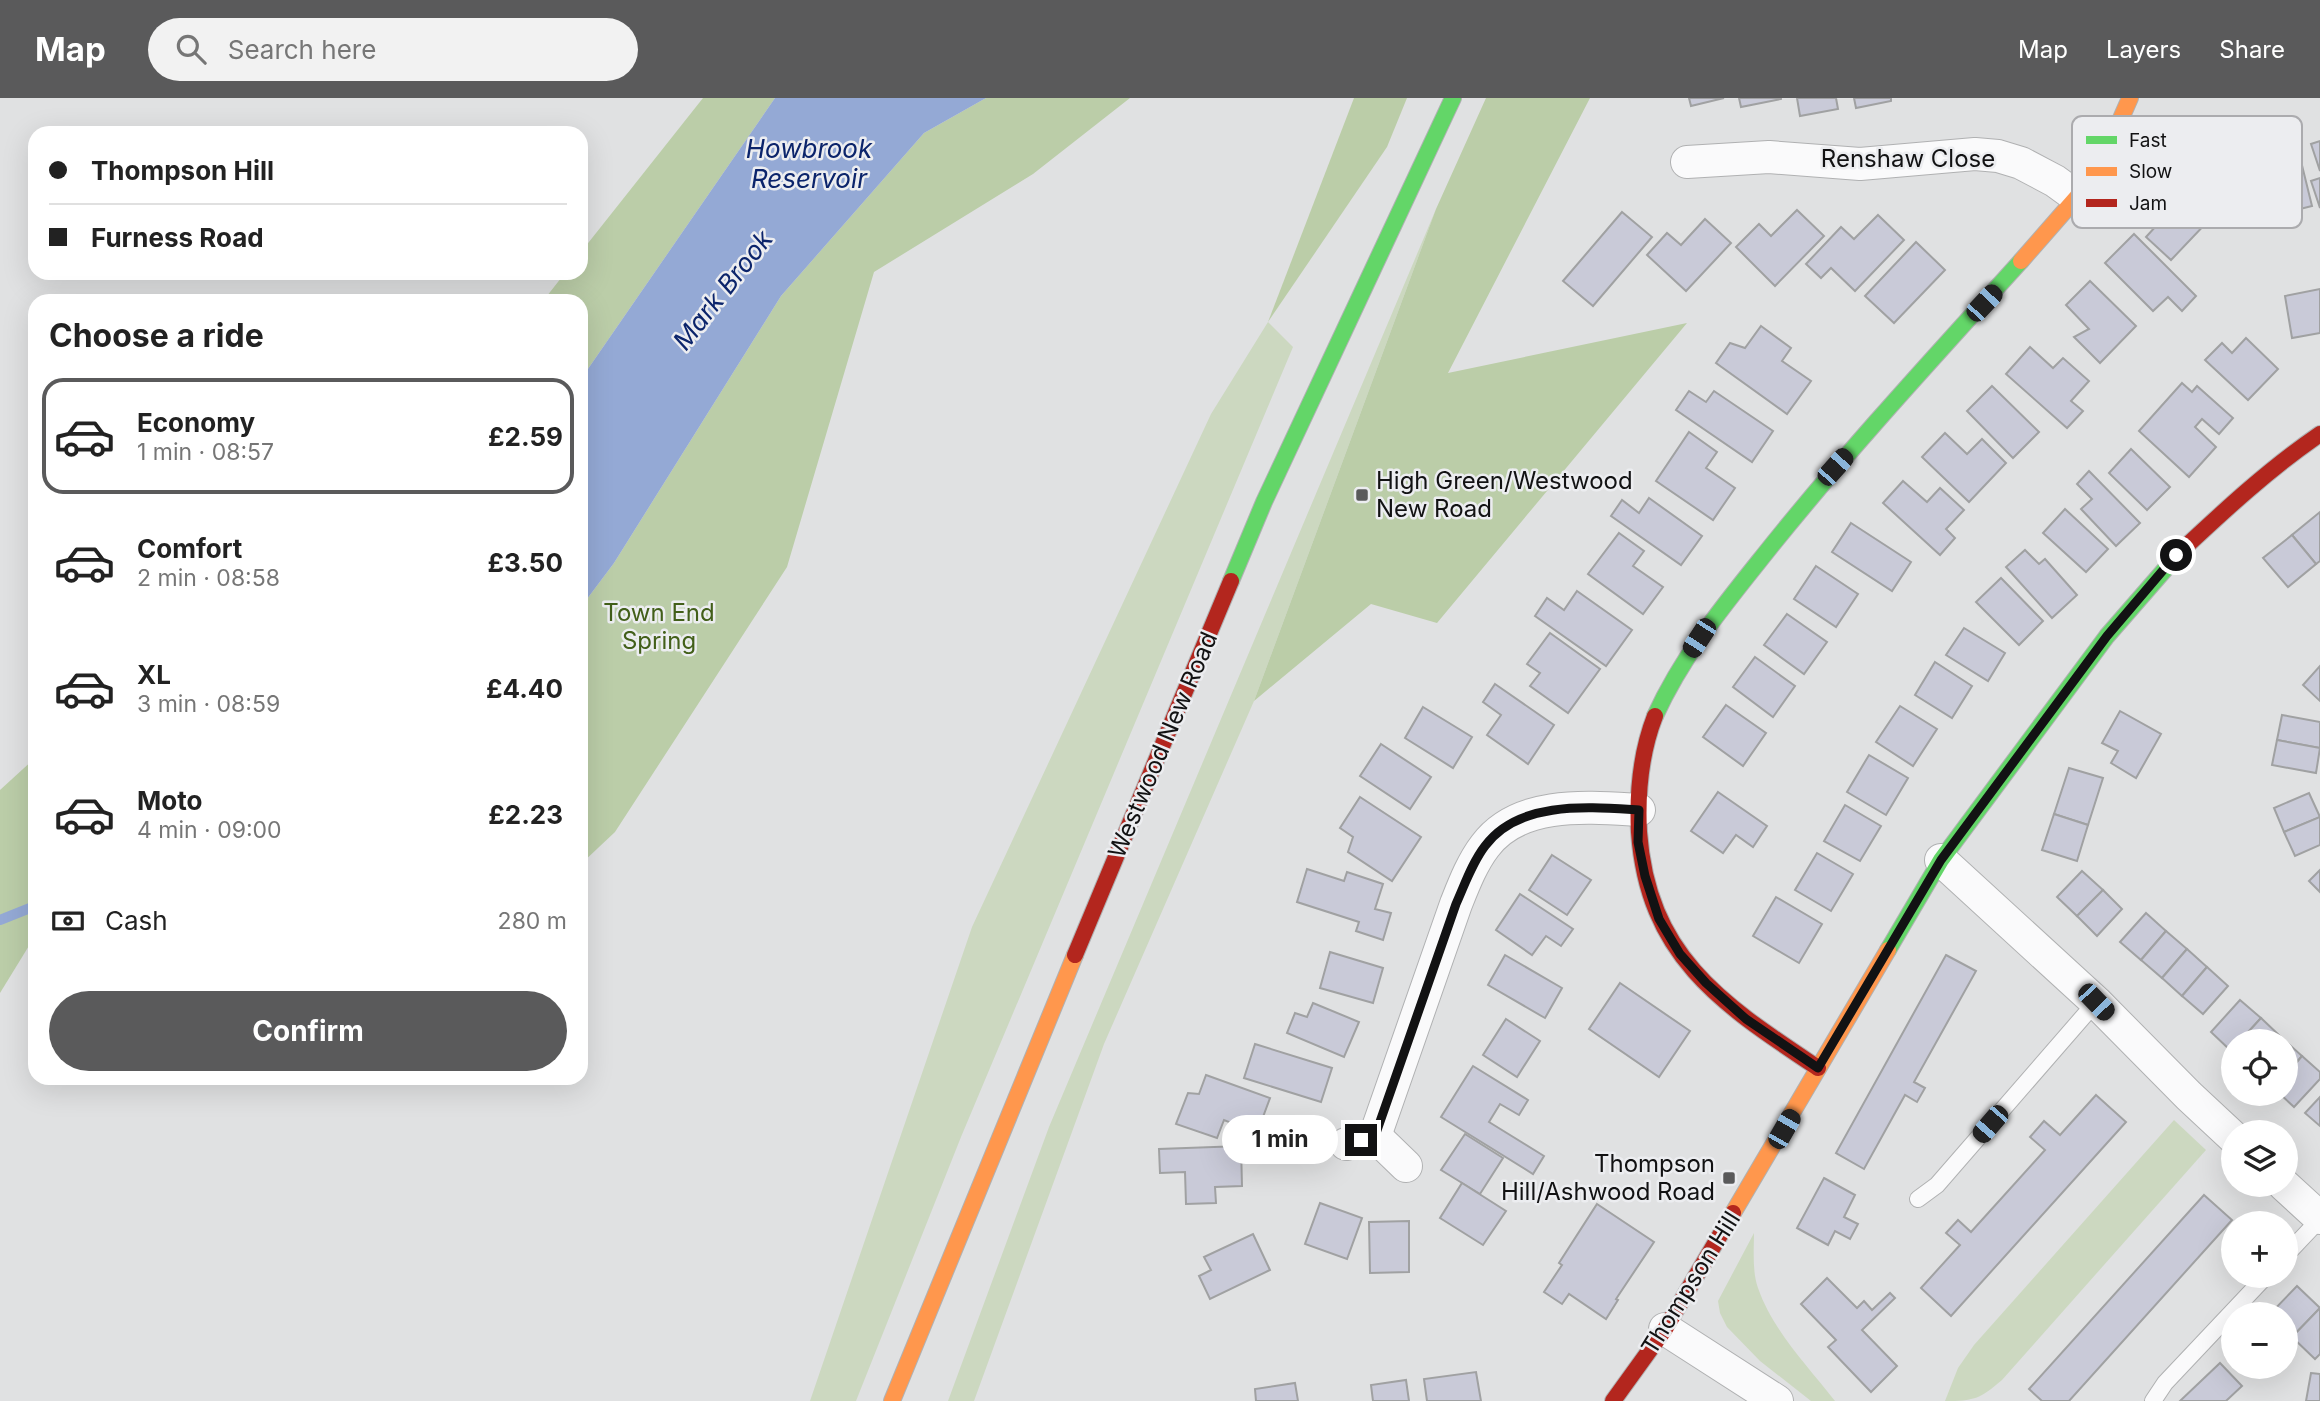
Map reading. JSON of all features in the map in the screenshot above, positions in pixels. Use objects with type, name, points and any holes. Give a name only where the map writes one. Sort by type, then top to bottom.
[{"type":"main road","name":"Westwood New Road","points":[[892,1401],[1265,502],[1453,98]]},
{"type":"main road","points":[[2122,116],[2130,98]]},
{"type":"main road","points":[[1818,1068],[1746,1019],[1706,983],[1680,954],[1659,919],[1645,876],[1638,842],[1642,763],[1653,721],[1672,681],[1699,638],[1816,488],[2072,203]]},
{"type":"main road","name":"Thompson Hill","points":[[1613,1401],[1665,1329],[1941,860],[2107,636],[2176,555],[2247,489],[2282,460],[2320,434]]},
{"type":"street","name":"Renshaw Close","points":[[1688,162],[1769,157],[1860,164],[1975,154],[1998,156],[2021,163],[2072,193]]},
{"type":"street","points":[[1406,1166],[1361,1140],[1456,904],[1486,844],[1503,829],[1521,819],[1543,812],[1603,808],[1639,810]]},
{"type":"street","points":[[1941,860],[2096,1002],[2221,1126]]},
{"type":"street","points":[[2297,1197],[2320,1219]]},
{"type":"street","points":[[1665,1329],[1776,1401]]},
{"type":"lane","points":[[1918,1199],[1937,1185],[2096,1002]]},
{"type":"lane","points":[[2298,1242],[2320,1219]]},
{"type":"lane","points":[[2153,1401],[2165,1383],[2255,1288]]},
{"type":"green space","points":[[703,98],[775,98],[588,369],[588,294],[548,294],[560,280],[588,280],[588,243]]},
{"type":"green space","name":"Town End Spring","points":[[986,98],[1130,98],[1033,174],[874,272],[787,567],[615,832],[588,857],[588,598],[614,563],[781,296],[924,133]]},
{"type":"green space","points":[[1354,98],[1407,98],[1387,147],[1268,322]]},
{"type":"green space","points":[[1486,98],[1590,98],[1448,373],[1687,323],[1437,623],[1371,604],[1254,701],[1436,209]]},
{"type":"green space","points":[[1436,209],[1254,701],[1104,1044],[974,1401],[948,1401],[1049,1127]]},
{"type":"green space","points":[[1268,322],[1293,347],[961,1137],[856,1401],[810,1401],[972,927],[1211,414]]},
{"type":"green space","points":[[28,764],[28,947],[0,993],[0,790]]},
{"type":"green space","points":[[2174,1120],[2206,1150],[2002,1380],[1976,1398],[1945,1401],[1958,1368],[1974,1345]]},
{"type":"green space","points":[[1754,1233],[1755,1275],[1765,1304],[1792,1348],[1835,1401],[1811,1401],[1760,1361],[1727,1327],[1720,1313],[1718,1301]]},
{"type":"water","name":"Howbrook Reservoir","points":[[775,98],[986,98],[924,133],[781,296],[614,563],[588,598],[588,369]]},
{"type":"building","points":[[1689,98],[1724,98],[1691,106]]},
{"type":"building","points":[[1739,98],[1781,98],[1781,99],[1741,107]]},
{"type":"building","points":[[1797,98],[1836,98],[1838,109],[1800,116]]},
{"type":"building","points":[[1854,98],[1891,98],[1891,101],[1856,108]]},
{"type":"building","points":[[2320,141],[2320,171],[2311,144]]},
{"type":"building","points":[[2302,165],[2312,206],[2302,208]]},
{"type":"building","points":[[2320,178],[2320,208],[2311,181]]},
{"type":"building","points":[[1797,210],[1824,236],[1775,286],[1736,247],[1759,224],[1771,236]]},
{"type":"building","points":[[1622,212],[1652,237],[1593,306],[1563,281]]},
{"type":"building","points":[[1878,215],[1904,240],[1855,291],[1831,268],[1821,278],[1806,264],[1841,227],[1854,239]]},
{"type":"building","points":[[1705,219],[1731,243],[1686,291],[1647,255],[1667,233],[1681,245]]},
{"type":"building","points":[[2154,228],[2201,228],[2171,260],[2146,237]]},
{"type":"building","points":[[2134,234],[2196,296],[2182,311],[2168,297],[2153,311],[2105,263]]},
{"type":"building","points":[[1916,242],[1945,270],[1894,323],[1865,296]]},
{"type":"building","points":[[2090,281],[2136,326],[2100,363],[2074,337],[2089,329],[2066,305]]},
{"type":"building","points":[[2320,289],[2320,333],[2292,338],[2285,296]]},
{"type":"building","points":[[1761,326],[1791,348],[1782,361],[1811,381],[1787,414],[1716,363],[1730,343],[1745,348]]},
{"type":"building","points":[[2246,338],[2278,369],[2248,400],[2205,360],[2222,343],[2232,353]]},
{"type":"building","points":[[2030,347],[2053,368],[2063,358],[2089,381],[2071,401],[2083,411],[2067,428],[2006,374]]},
{"type":"building","points":[[2182,383],[2192,392],[2197,386],[2233,418],[2219,434],[2202,419],[2195,427],[2216,447],[2189,477],[2139,431]]},
{"type":"building","points":[[1992,386],[2039,432],[2013,458],[1967,411]]},
{"type":"building","points":[[1689,391],[1706,402],[1714,391],[1773,431],[1752,462],[1676,410]]},
{"type":"building","points":[[1689,432],[1717,452],[1706,468],[1735,488],[1713,520],[1656,481]]},
{"type":"building","points":[[1945,433],[1967,454],[1982,439],[2006,463],[1969,502],[1922,457]]},
{"type":"building","points":[[2131,449],[2170,487],[2147,510],[2109,473]]},
{"type":"building","points":[[2089,471],[2140,523],[2116,546],[2081,509],[2092,499],[2077,484]]},
{"type":"building","points":[[1903,481],[1927,502],[1940,488],[1964,510],[1946,529],[1955,538],[1940,555],[1883,503]]},
{"type":"building","points":[[1649,498],[1702,536],[1681,565],[1611,516],[1622,500],[1639,513]]},
{"type":"building","points":[[2065,509],[2108,549],[2086,572],[2043,533]]},
{"type":"building","points":[[2320,512],[2320,561],[2316,564],[2292,535]]},
{"type":"building","points":[[1851,523],[1911,562],[1892,591],[1832,552]]},
{"type":"building","points":[[1619,533],[1644,551],[1633,566],[1663,587],[1643,614],[1588,574]]},
{"type":"building","points":[[2292,535],[2316,564],[2288,587],[2263,558]]},
{"type":"building","points":[[2025,550],[2039,564],[2045,559],[2077,595],[2052,618],[2006,567]]},
{"type":"building","points":[[1816,566],[1858,594],[1836,627],[1794,599]]},
{"type":"building","points":[[2001,578],[2043,621],[2019,645],[1976,602]]},
{"type":"building","points":[[1577,591],[1632,630],[1606,666],[1535,616],[1547,598],[1564,610]]},
{"type":"building","points":[[1787,614],[1827,642],[1804,674],[1764,645]]},
{"type":"building","points":[[1964,628],[2005,653],[1988,681],[1946,655]]},
{"type":"building","points":[[1550,633],[1600,669],[1568,713],[1530,686],[1540,673],[1527,664]]},
{"type":"building","points":[[1755,657],[1795,686],[1773,717],[1733,687]]},
{"type":"building","points":[[1935,662],[1972,686],[1952,718],[1915,695]]},
{"type":"building","points":[[2320,666],[2320,701],[2303,685]]},
{"type":"building","points":[[1495,684],[1554,725],[1528,764],[1487,735],[1501,715],[1483,702]]},
{"type":"building","points":[[1726,705],[1766,733],[1743,766],[1703,737]]},
{"type":"building","points":[[1900,706],[1937,729],[1913,766],[1876,742]]},
{"type":"building","points":[[1423,707],[1472,737],[1453,768],[1405,738]]},
{"type":"building","points":[[2120,711],[2161,734],[2136,778],[2111,763],[2118,751],[2102,743]]},
{"type":"building","points":[[2282,715],[2320,722],[2320,748],[2277,740]]},
{"type":"building","points":[[2277,740],[2320,748],[2316,773],[2272,765]]},
{"type":"building","points":[[1381,744],[1431,777],[1410,809],[1360,776]]},
{"type":"building","points":[[1869,755],[1908,778],[1886,815],[1847,792]]},
{"type":"building","points":[[2069,768],[2103,778],[2088,825],[2054,814]]},
{"type":"building","points":[[1718,792],[1767,826],[1753,847],[1736,835],[1723,853],[1691,831]]},
{"type":"building","points":[[2309,793],[2320,817],[2284,832],[2274,808]]},
{"type":"building","points":[[1360,797],[1421,837],[1392,881],[1348,852],[1353,837],[1340,828]]},
{"type":"building","points":[[1845,805],[1881,826],[1860,861],[1824,841]]},
{"type":"building","points":[[2054,814],[2088,825],[2077,861],[2042,850]]},
{"type":"building","points":[[2320,817],[2320,845],[2295,856],[2284,832]]},
{"type":"building","points":[[1817,853],[1853,874],[1831,911],[1795,890]]},
{"type":"building","points":[[1552,855],[1591,880],[1567,915],[1529,890]]},
{"type":"building","points":[[1307,869],[1344,881],[1347,872],[1383,884],[1375,909],[1391,913],[1383,940],[1356,931],[1359,922],[1297,902]]},
{"type":"building","points":[[2320,870],[2320,892],[2309,881]]},
{"type":"building","points":[[2082,871],[2103,890],[2077,916],[2057,897]]},
{"type":"building","points":[[2103,890],[2122,909],[2097,936],[2077,916]]},
{"type":"building","points":[[1520,894],[1573,929],[1561,946],[1546,936],[1532,955],[1496,930]]},
{"type":"building","points":[[1776,897],[1822,924],[1799,963],[1753,936]]},
{"type":"building","points":[[2146,913],[2166,931],[2141,960],[2120,942]]},
{"type":"building","points":[[2166,931],[2187,949],[2162,978],[2141,960]]},
{"type":"building","points":[[2187,949],[2207,967],[2182,996],[2162,978]]},
{"type":"building","points":[[1330,952],[1383,968],[1373,1003],[1320,988]]},
{"type":"building","points":[[1505,955],[1562,988],[1545,1018],[1488,985]]},
{"type":"building","points":[[1946,955],[1976,971],[1914,1082],[1925,1088],[1917,1102],[1905,1095],[1864,1169],[1836,1153]]},
{"type":"building","points":[[2207,967],[2228,986],[2203,1014],[2182,996]]},
{"type":"building","points":[[1620,983],[1690,1031],[1659,1077],[1589,1029]]},
{"type":"building","points":[[2240,1000],[2261,1018],[2251,1029],[2221,1029],[2221,1042],[2211,1032]]},
{"type":"building","points":[[1313,1003],[1359,1022],[1344,1057],[1287,1033],[1295,1013],[1307,1017]]},
{"type":"building","points":[[2261,1018],[2273,1029],[2251,1029]]},
{"type":"building","points":[[1506,1019],[1540,1041],[1517,1077],[1483,1055]]},
{"type":"building","points":[[1255,1044],[1332,1068],[1321,1102],[1244,1078]]},
{"type":"building","points":[[2302,1056],[2320,1072],[2320,1079],[2298,1103],[2298,1061]]},
{"type":"building","points":[[1473,1066],[1528,1100],[1519,1115],[1500,1104],[1489,1122],[1544,1156],[1533,1174],[1441,1117]]},
{"type":"building","points":[[1206,1075],[1270,1098],[1257,1133],[1224,1120],[1217,1138],[1176,1124],[1188,1093],[1199,1094]]},
{"type":"building","points":[[2096,1095],[2126,1122],[1951,1316],[1921,1288],[1960,1245],[1946,1233],[1958,1220],[1971,1232],[2045,1150],[2030,1137],[2044,1121],[2060,1135]]},
{"type":"building","points":[[2320,1097],[2320,1126],[2305,1113]]},
{"type":"building","points":[[1465,1134],[1503,1158],[1480,1194],[1441,1170]]},
{"type":"building","points":[[1241,1146],[1242,1186],[1215,1187],[1216,1203],[1186,1204],[1185,1172],[1160,1173],[1159,1149]]},
{"type":"building","points":[[1824,1178],[1855,1195],[1844,1217],[1858,1224],[1850,1239],[1835,1231],[1828,1245],[1797,1228]]},
{"type":"building","points":[[1462,1183],[1506,1211],[1483,1245],[1440,1218]]},
{"type":"building","points":[[2204,1195],[2222,1211],[2221,1232],[2069,1401],[2042,1401],[2029,1389]]},
{"type":"building","points":[[1320,1203],[1362,1218],[1347,1259],[1305,1244]]},
{"type":"building","points":[[1597,1204],[1654,1242],[1606,1319],[1569,1294],[1562,1304],[1544,1292],[1562,1265],[1559,1263]]},
{"type":"building","points":[[1409,1221],[1409,1272],[1370,1273],[1369,1222]]},
{"type":"building","points":[[1253,1234],[1270,1270],[1210,1299],[1199,1276],[1211,1270],[1204,1257]]},
{"type":"building","points":[[1827,1278],[1857,1308],[1864,1301],[1872,1310],[1890,1293],[1895,1298],[1862,1330],[1897,1366],[1871,1392],[1828,1347],[1836,1340],[1801,1304]]},
{"type":"building","points":[[2298,1287],[2320,1308],[2298,1331],[2298,1302],[2282,1302]]},
{"type":"building","points":[[2320,1308],[2320,1354],[2315,1359],[2298,1343],[2298,1331]]},
{"type":"building","points":[[2220,1363],[2221,1379],[2235,1379],[2242,1386],[2226,1401],[2180,1401]]},
{"type":"building","points":[[1476,1372],[1481,1401],[1427,1401],[1424,1379]]},
{"type":"building","points":[[2311,1373],[2320,1374],[2320,1401],[2306,1401]]},
{"type":"building","points":[[1406,1380],[1409,1401],[1373,1401],[1371,1385]]},
{"type":"building","points":[[1295,1383],[1298,1401],[1256,1401],[1255,1389]]},
{"type":"waterway","name":"Mark Brook","points":[[0,920],[28,909]]},
{"type":"traffic: fast","points":[[1231,581],[1264,502],[1453,98]]},
{"type":"traffic: fast","points":[[1655,716],[1693,648],[1772,545],[1863,437],[2021,261]]},
{"type":"traffic: fast","points":[[1888,950],[1941,860],[2107,636],[2181,551]]},
{"type":"traffic: slow","points":[[2122,116],[2130,98]]},
{"type":"traffic: slow","points":[[2021,261],[2072,203]]},
{"type":"traffic: slow","points":[[1733,1213],[1888,950]]},
{"type":"traffic: slow","points":[[892,1401],[1075,955]]},
{"type":"traffic: jam","points":[[2181,551],[2265,475],[2320,434]]},
{"type":"traffic: jam","points":[[1075,955],[1231,581]]},
{"type":"traffic: jam","points":[[1655,716],[1643,758],[1639,787],[1639,832],[1645,875],[1657,913],[1674,945],[1696,973],[1751,1022],[1818,1068]]},
{"type":"traffic: jam","points":[[1613,1401],[1665,1329],[1733,1213]]},
{"type":"place","name":"High Green/Westwood New Road","points":[[1362,495]]},
{"type":"place","name":"Thompson Hill/Ashwood Road","points":[[1729,1178]]},
{"type":"route","points":[[1361,1140],[1375,1136],[1456,904],[1472,868],[1486,844],[1503,829],[1521,819],[1543,812],[1587,808],[1639,810],[1638,842],[1645,876],[1659,919],[1680,954],[1706,983],[1746,1019],[1818,1068],[1941,860],[2107,636],[2176,555]]}]
